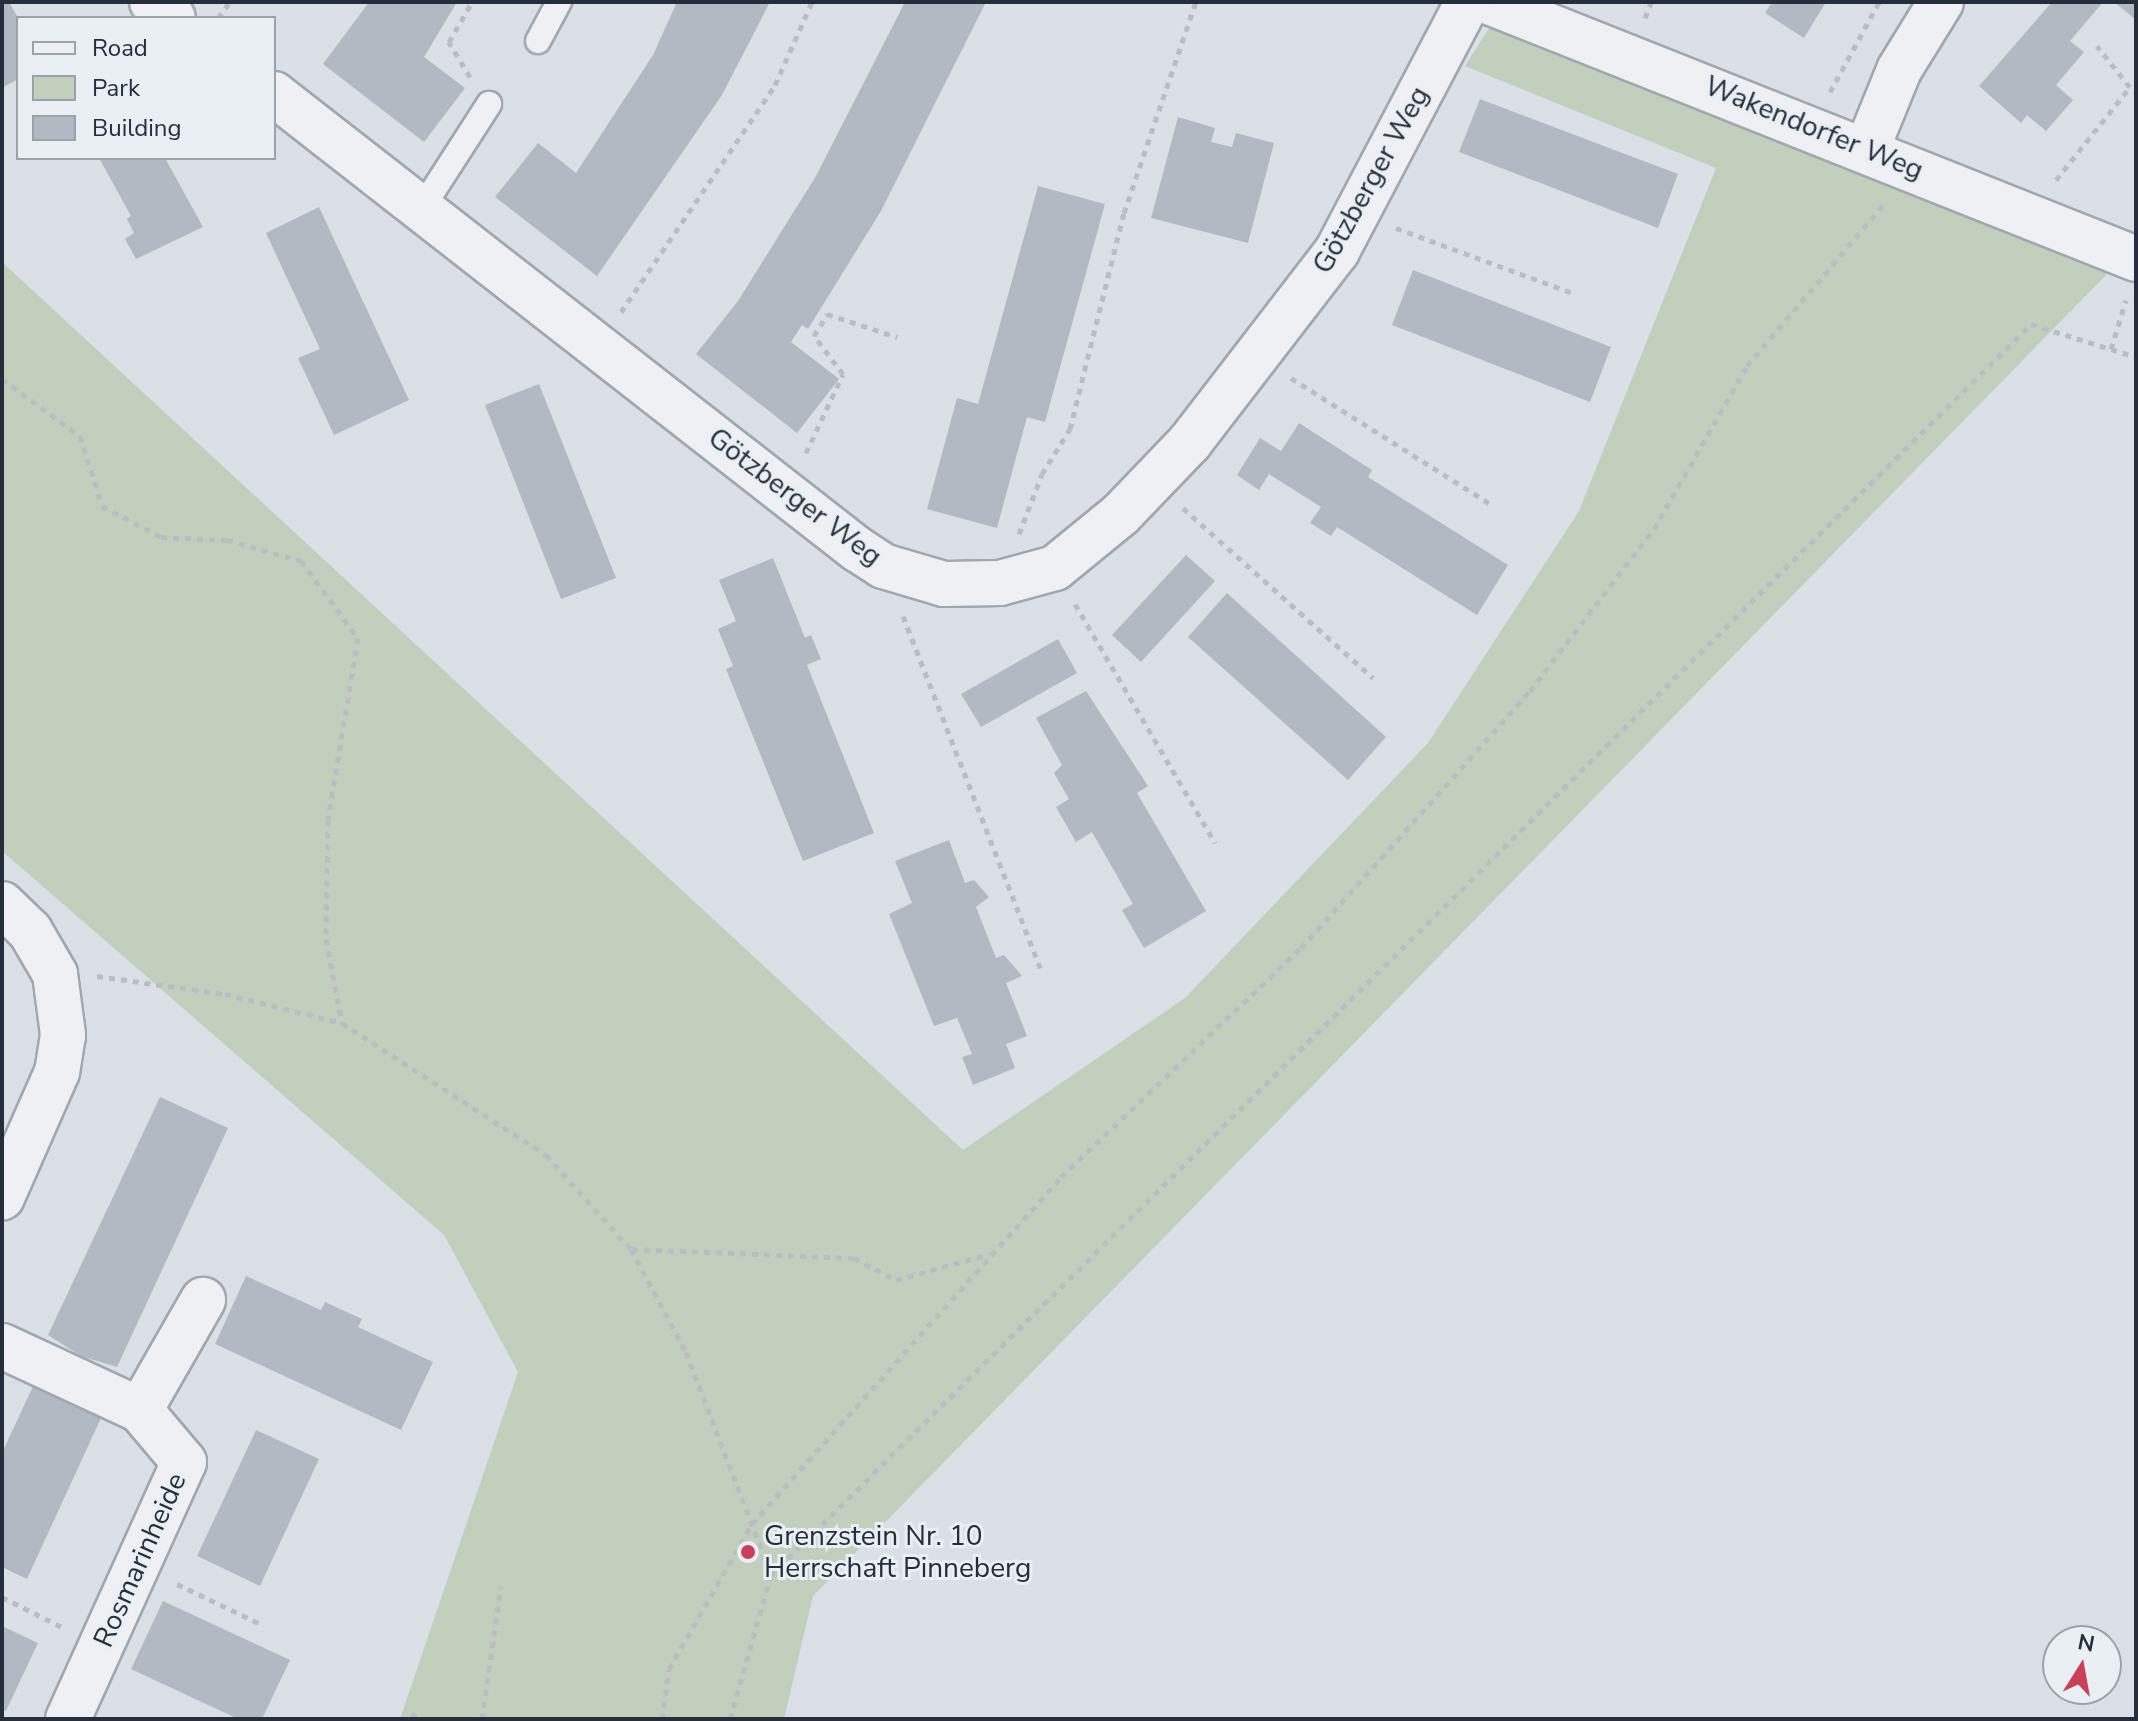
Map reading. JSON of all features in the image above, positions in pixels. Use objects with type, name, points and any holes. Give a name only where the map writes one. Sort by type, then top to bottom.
[{"type":"street","points":[[152,2],[170,16]]},
{"type":"street","name":"Götzberger Weg","points":[[276,96],[786,494],[883,566],[944,584],[1000,583],[1055,568],[1152,481],[1190,442],[1337,251],[1468,2]]},
{"type":"street","name":"Wakendorfer Weg","points":[[1489,2],[2028,215],[2132,277]]},
{"type":"street","points":[[1867,149],[1899,70],[1941,2]]},
{"type":"street","points":[[2,904],[30,931],[55,974],[63,1035],[57,1072],[2,1197]]},
{"type":"street","points":[[140,1410],[203,1300]]},
{"type":"street","name":"Rosmarinheide","points":[[2,1346],[140,1410],[184,1462],[140,1567],[68,1719]]},
{"type":"lane","points":[[538,41],[559,2]]},
{"type":"lane","points":[[422,208],[489,104]]},
{"type":"path","points":[[472,2],[449,42],[474,84]]},
{"type":"path","points":[[598,346],[775,85],[812,2]]},
{"type":"path","points":[[1000,583],[1042,474],[1070,429],[1124,213],[1196,2]]},
{"type":"path","points":[[1814,128],[1850,48],[1879,2]]},
{"type":"path","points":[[2028,215],[2130,87],[2097,46]]},
{"type":"path","points":[[662,1719],[669,1669],[752,1524],[1061,1177],[1301,948],[1530,691],[1654,529],[1747,366],[1914,168]]},
{"type":"path","points":[[1357,213],[1573,293]]},
{"type":"path","points":[[2111,349],[2132,277]]},
{"type":"path","points":[[786,494],[843,374],[814,336],[827,314],[897,337]]},
{"type":"path","points":[[730,1719],[771,1575],[2031,324],[2136,357]]},
{"type":"path","points":[[1256,356],[1492,505]]},
{"type":"path","points":[[2,379],[80,436],[102,506],[161,537],[227,540],[301,561],[358,638],[328,820],[326,939],[342,1023]]},
{"type":"path","points":[[1152,481],[1373,678]]},
{"type":"path","points":[[883,566],[1040,968]]},
{"type":"path","points":[[1055,568],[1215,843]]},
{"type":"path","points":[[55,974],[124,978],[225,994],[342,1023],[546,1155],[631,1249],[686,1352],[771,1575]]},
{"type":"path","points":[[631,1249],[854,1258],[896,1280],[991,1254]]},
{"type":"path","points":[[140,1567],[263,1625]]},
{"type":"path","points":[[482,1719],[501,1586]]},
{"type":"path","points":[[2,1597],[101,1647]]},
{"type":"path","points":[[411,1714],[424,1719]]},
{"type":"green space","points":[[1491,25],[2110,271],[813,1596],[784,1719],[400,1719],[518,1372],[444,1235],[2,851],[2,262],[963,1150],[1185,998],[1428,743],[1579,511],[1716,168],[1465,66]]},
{"type":"building","points":[[2,2],[9,2],[17,16],[16,80],[2,88]]},
{"type":"building","points":[[369,2],[457,2],[424,57],[465,88],[424,142],[323,64]]},
{"type":"building","points":[[677,2],[770,2],[722,95],[597,276],[495,197],[538,143],[576,173],[653,55]]},
{"type":"building","points":[[905,2],[986,2],[881,211],[808,329],[802,325],[791,342],[839,379],[797,433],[696,354],[738,301],[816,176]]},
{"type":"building","points":[[1772,2],[1826,2],[1804,38],[1765,13]]},
{"type":"building","points":[[2052,2],[2103,2],[2070,41],[2084,52],[2056,85],[2073,100],[2046,131],[2027,115],[2021,123],[1979,86]]},
{"type":"building","points":[[2114,2],[2136,2],[2136,20]]},
{"type":"building","points":[[1480,99],[1678,174],[1658,228],[1459,152]]},
{"type":"building","points":[[1178,117],[1215,128],[1211,142],[1232,147],[1236,133],[1274,143],[1248,243],[1151,218]]},
{"type":"building","points":[[100,160],[166,160],[203,227],[136,259],[125,239],[134,233],[127,219],[131,216]]},
{"type":"building","points":[[1038,186],[1105,204],[1045,422],[1027,417],[997,528],[927,509],[957,398],[978,404]]},
{"type":"building","points":[[319,207],[409,400],[334,435],[298,358],[320,349],[266,233]]},
{"type":"building","points":[[1413,270],[1611,347],[1590,402],[1392,325]]},
{"type":"building","points":[[539,384],[616,578],[561,599],[485,405]]},
{"type":"building","points":[[1299,423],[1372,470],[1368,477],[1508,565],[1477,615],[1337,527],[1331,536],[1310,523],[1321,507],[1269,474],[1259,490],[1237,475],[1260,438],[1281,451]]},
{"type":"building","points":[[1186,555],[1215,581],[1141,662],[1112,635]]},
{"type":"building","points":[[773,558],[805,638],[811,635],[821,659],[807,665],[874,833],[803,861],[726,669],[733,666],[718,629],[736,621],[719,580]]},
{"type":"building","points":[[1227,593],[1386,737],[1348,780],[1188,637]]},
{"type":"building","points":[[1058,639],[1077,673],[981,727],[961,694]]},
{"type":"building","points":[[1086,691],[1148,786],[1137,793],[1206,911],[1144,948],[1122,910],[1133,904],[1092,832],[1076,842],[1056,807],[1069,799],[1054,773],[1062,765],[1036,718]]},
{"type":"building","points":[[949,840],[965,883],[974,880],[989,897],[976,907],[996,958],[1004,955],[1022,976],[1006,983],[1027,1036],[1006,1044],[1015,1068],[973,1085],[962,1057],[972,1054],[957,1018],[934,1026],[889,914],[912,903],[895,861]]},
{"type":"building","points":[[160,1097],[228,1128],[117,1367],[81,1356],[48,1335]]},
{"type":"building","points":[[246,1276],[321,1310],[325,1302],[362,1319],[358,1327],[433,1362],[401,1430],[215,1344]]},
{"type":"building","points":[[34,1384],[102,1416],[27,1579],[2,1567],[2,1453]]},
{"type":"building","points":[[256,1430],[319,1459],[260,1586],[197,1556]]},
{"type":"building","points":[[163,1601],[290,1660],[262,1719],[238,1719],[131,1669]]},
{"type":"building","points":[[2,1626],[38,1643],[6,1711],[2,1709]]},
{"type":"place","name":"Grenzstein Nr. 10 Herrschaft Pinneberg","points":[[748,1552]]}]
